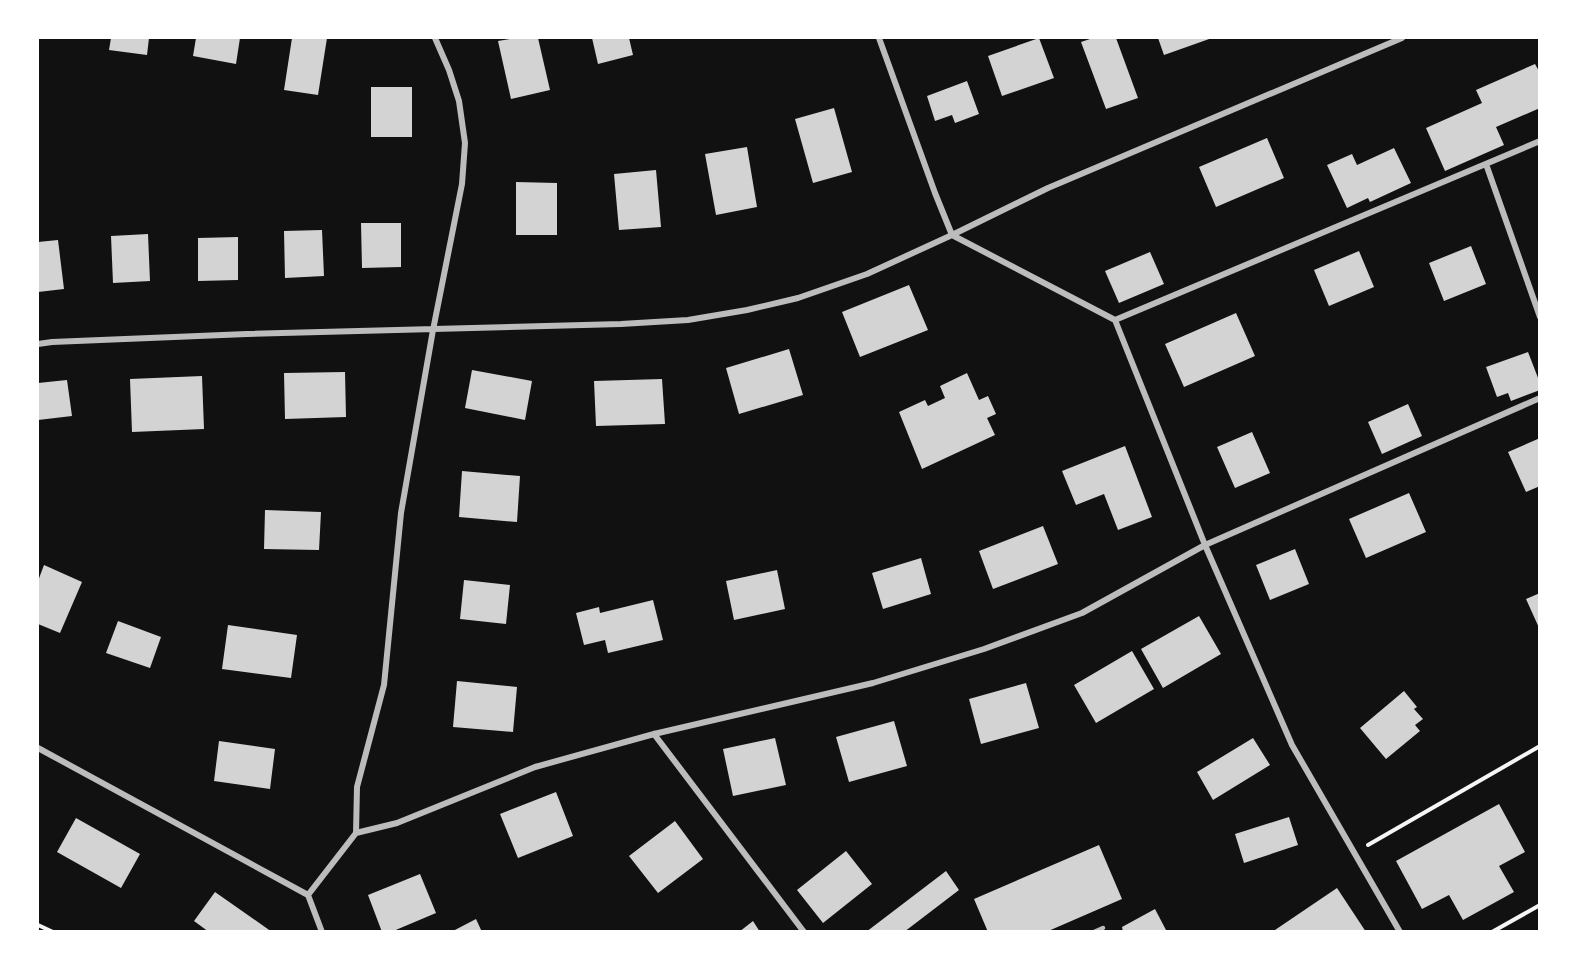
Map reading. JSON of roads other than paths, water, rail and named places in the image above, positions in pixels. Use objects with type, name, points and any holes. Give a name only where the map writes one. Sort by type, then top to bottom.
[{"type":"street","points":[[308,895],[356,833],[357,787],[384,685],[401,513],[433,330],[462,184],[465,143],[459,100],[450,70],[435,38]]},
{"type":"street","points":[[879,38],[934,193],[952,235],[1115,320],[1205,545],[1292,745],[1400,932]]},
{"type":"street","points":[[38,344],[247,334],[621,324],[688,320],[747,310],[798,298],[867,274],[1048,188],[1402,38]]},
{"type":"street","points":[[1115,320],[1539,141]]},
{"type":"street","points":[[1486,164],[1539,317]]},
{"type":"street","points":[[356,833],[398,823],[535,766],[654,734],[873,682],[984,649],[1082,613],[1205,545],[1539,398]]},
{"type":"street","points":[[654,734],[804,932]]},
{"type":"street","points":[[38,748],[308,895],[322,932]]},
{"type":"lane","points":[[1094,932],[1103,927]]}]
